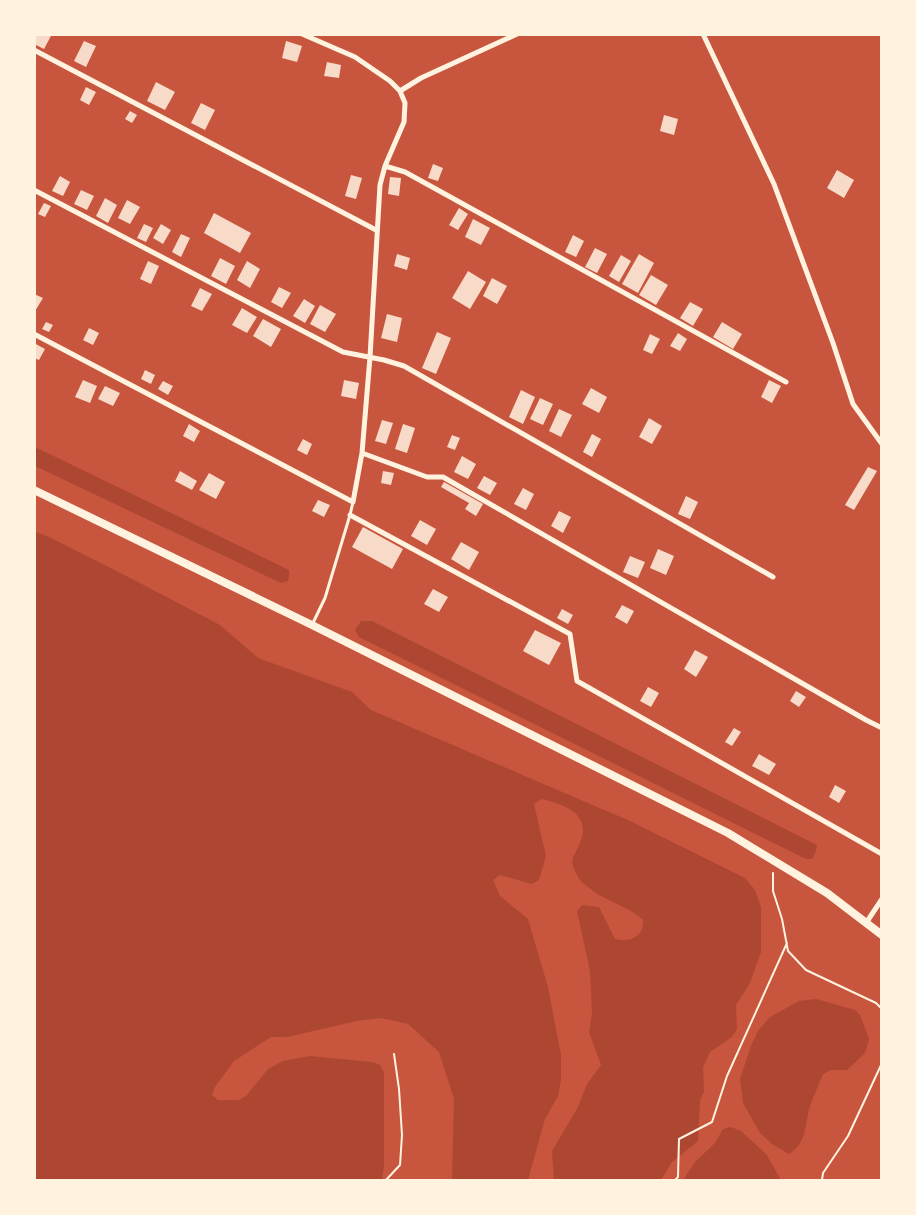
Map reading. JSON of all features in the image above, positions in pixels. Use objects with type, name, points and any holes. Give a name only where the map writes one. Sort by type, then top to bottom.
[{"type":"main road","points":[[34,490],[312,625],[728,833],[827,893],[882,935]]},
{"type":"street","points":[[34,334],[353,502],[362,453],[380,185],[385,166],[404,122],[405,103],[400,91],[390,81],[355,57],[302,34]]},
{"type":"street","points":[[400,91],[421,78],[517,34]]},
{"type":"street","points":[[703,34],[774,184],[853,404],[882,444]]},
{"type":"street","points":[[34,50],[376,230]]},
{"type":"street","points":[[385,166],[405,172],[786,382]]},
{"type":"street","points":[[34,190],[343,352],[404,366],[773,577]]},
{"type":"street","points":[[362,453],[427,477],[443,477],[882,728]]},
{"type":"street","points":[[350,515],[570,634],[577,681],[882,854]]},
{"type":"street","points":[[866,923],[882,899]]},
{"type":"lane","points":[[312,625],[325,598],[353,502]]},
{"type":"path","points":[[778,863],[773,874],[773,891],[782,919],[788,951],[806,970],[876,1003],[882,1009]]},
{"type":"path","points":[[675,1180],[678,1177],[679,1139],[712,1122],[727,1076],[787,943]]},
{"type":"path","points":[[386,1180],[400,1165],[402,1135],[394,1054]]},
{"type":"path","points":[[822,1180],[823,1173],[848,1136],[882,1063]]},
{"type":"shaded area","points":[[35,447],[289,570],[288,581],[281,583],[35,466]]},
{"type":"shaded area","points":[[34,531],[220,625],[258,658],[352,692],[371,710],[630,821],[745,878],[755,890],[761,907],[761,952],[750,983],[736,1005],[737,1029],[732,1037],[710,1052],[703,1067],[704,1092],[700,1100],[698,1141],[672,1162],[661,1180],[554,1180],[552,1151],[578,1107],[587,1084],[601,1065],[589,1032],[592,1013],[590,971],[577,911],[582,905],[599,907],[615,939],[621,940],[639,935],[643,920],[599,895],[580,880],[572,862],[583,833],[579,817],[559,804],[542,799],[534,804],[546,856],[539,880],[532,884],[500,875],[493,880],[500,896],[528,919],[548,987],[561,1055],[561,1080],[558,1096],[545,1119],[528,1180],[452,1180],[454,1099],[439,1052],[408,1024],[381,1018],[357,1021],[287,1037],[271,1037],[234,1061],[215,1087],[212,1095],[218,1100],[239,1100],[246,1096],[268,1069],[283,1061],[310,1056],[372,1062],[380,1065],[384,1072],[382,1180],[35,1180]]},
{"type":"shaded area","points":[[361,621],[372,621],[817,845],[812,859],[806,859],[359,637],[355,630]]},
{"type":"shaded area","points":[[816,999],[855,1010],[860,1015],[869,1039],[865,1053],[847,1070],[831,1070],[823,1074],[810,1106],[802,1139],[795,1150],[789,1154],[772,1144],[760,1133],[743,1103],[740,1079],[758,1031],[770,1017],[799,1001]]},
{"type":"shaded area","points":[[731,1127],[741,1131],[766,1154],[781,1180],[683,1180],[695,1162],[715,1143],[723,1129]]},
{"type":"building","points":[[34,34],[52,34],[44,49],[34,44]]},
{"type":"building","points":[[84,41],[96,46],[86,67],[74,61]]},
{"type":"building","points":[[286,41],[302,46],[297,62],[282,58]]},
{"type":"building","points":[[327,62],[341,65],[339,78],[324,76]]},
{"type":"building","points":[[156,82],[175,92],[165,110],[147,101]]},
{"type":"building","points":[[86,87],[96,92],[89,105],[80,100]]},
{"type":"building","points":[[201,103],[215,110],[205,130],[191,123]]},
{"type":"building","points":[[130,111],[137,115],[132,123],[125,119]]},
{"type":"building","points":[[664,115],[678,119],[674,135],[660,131]]},
{"type":"building","points":[[433,164],[443,168],[438,181],[428,178]]},
{"type":"building","points":[[837,170],[854,180],[844,198],[827,188]]},
{"type":"building","points":[[351,175],[362,178],[356,199],[345,196]]},
{"type":"building","points":[[60,176],[70,182],[63,196],[52,191]]},
{"type":"building","points":[[390,177],[401,178],[399,196],[388,194]]},
{"type":"building","points":[[81,190],[94,196],[87,210],[74,204]]},
{"type":"building","points":[[105,198],[117,205],[108,223],[96,216]]},
{"type":"building","points":[[127,200],[140,207],[130,224],[118,218]]},
{"type":"building","points":[[44,203],[51,206],[45,217],[38,214]]},
{"type":"building","points":[[459,208],[468,214],[458,230],[449,225]]},
{"type":"building","points":[[214,213],[251,233],[240,253],[204,233]]},
{"type":"building","points":[[473,219],[490,228],[481,245],[465,237]]},
{"type":"building","points":[[144,224],[153,228],[146,242],[137,238]]},
{"type":"building","points":[[161,224],[171,230],[163,244],[153,238]]},
{"type":"building","points":[[181,234],[190,238],[181,257],[172,252]]},
{"type":"building","points":[[573,235],[584,241],[576,257],[565,252]]},
{"type":"building","points":[[595,248],[607,254],[597,273],[585,267]]},
{"type":"building","points":[[397,254],[410,258],[407,270],[394,266]]},
{"type":"building","points":[[639,254],[654,263],[638,293],[622,284]]},
{"type":"building","points":[[621,255],[631,261],[619,282],[609,276]]},
{"type":"building","points":[[220,258],[235,266],[226,284],[211,276]]},
{"type":"building","points":[[148,261],[159,266],[151,284],[140,279]]},
{"type":"building","points":[[247,261],[260,269],[250,288],[237,280]]},
{"type":"building","points":[[468,271],[486,282],[470,309],[452,298]]},
{"type":"building","points":[[651,275],[668,285],[656,305],[639,295]]},
{"type":"building","points":[[492,278],[507,286],[497,304],[483,296]]},
{"type":"building","points":[[279,287],[291,293],[282,308],[271,302]]},
{"type":"building","points":[[200,288],[212,294],[202,311],[191,306]]},
{"type":"building","points":[[34,294],[43,298],[34,313]]},
{"type":"building","points":[[304,299],[315,306],[305,323],[293,316]]},
{"type":"building","points":[[690,302],[703,309],[693,326],[680,318]]},
{"type":"building","points":[[320,305],[336,314],[325,332],[310,324]]},
{"type":"building","points":[[242,308],[257,317],[247,333],[232,325]]},
{"type":"building","points":[[387,314],[402,318],[397,342],[381,338]]},
{"type":"building","points":[[263,319],[281,329],[271,347],[253,336]]},
{"type":"building","points":[[46,322],[53,325],[49,332],[42,329]]},
{"type":"building","points":[[722,322],[742,334],[733,349],[713,337]]},
{"type":"building","points":[[89,328],[99,333],[93,345],[83,340]]},
{"type":"building","points":[[437,332],[451,338],[436,374],[422,368]]},
{"type":"building","points":[[678,333],[687,339],[680,351],[670,346]]},
{"type":"building","points":[[650,334],[660,339],[652,354],[643,350]]},
{"type":"building","points":[[34,343],[45,349],[39,360],[34,358]]},
{"type":"building","points":[[145,370],[155,375],[151,384],[141,379]]},
{"type":"building","points":[[83,380],[97,386],[90,403],[75,397]]},
{"type":"building","points":[[344,380],[359,383],[356,399],[341,396]]},
{"type":"building","points":[[769,380],[781,386],[772,403],[761,397]]},
{"type":"building","points":[[163,381],[173,386],[168,395],[158,389]]},
{"type":"building","points":[[105,386],[120,393],[113,406],[98,399]]},
{"type":"building","points":[[591,388],[607,397],[599,413],[582,404]]},
{"type":"building","points":[[521,390],[535,397],[523,424],[509,417]]},
{"type":"building","points":[[540,398],[553,404],[543,425],[530,419]]},
{"type":"building","points":[[559,409],[572,415],[561,437],[549,431]]},
{"type":"building","points":[[649,418],[662,426],[652,444],[639,437]]},
{"type":"building","points":[[382,420],[393,423],[386,444],[375,441]]},
{"type":"building","points":[[189,424],[200,431],[194,442],[183,436]]},
{"type":"building","points":[[403,424],[415,428],[407,453],[395,449]]},
{"type":"building","points":[[592,434],[601,439],[592,457],[583,452]]},
{"type":"building","points":[[452,435],[460,438],[455,450],[447,447]]},
{"type":"building","points":[[303,439],[312,444],[307,455],[297,450]]},
{"type":"building","points":[[462,456],[476,464],[468,479],[454,472]]},
{"type":"building","points":[[868,467],[877,471],[854,510],[845,505]]},
{"type":"building","points":[[180,471],[197,481],[192,490],[175,481]]},
{"type":"building","points":[[383,471],[394,473],[391,485],[381,483]]},
{"type":"building","points":[[209,473],[225,482],[216,499],[199,490]]},
{"type":"building","points":[[484,476],[497,483],[490,495],[477,488]]},
{"type":"building","points":[[444,482],[483,504],[476,516],[465,509],[469,503],[441,487]]},
{"type":"building","points":[[523,488],[534,494],[526,510],[514,504]]},
{"type":"building","points":[[686,496],[698,502],[690,519],[678,514]]},
{"type":"building","points":[[318,500],[330,505],[324,517],[312,511]]},
{"type":"building","points":[[559,511],[571,517],[563,533],[551,526]]},
{"type":"building","points":[[420,520],[436,529],[427,545],[411,536]]},
{"type":"building","points":[[363,527],[403,549],[392,569],[352,547]]},
{"type":"building","points":[[461,542],[479,552],[469,570],[451,559]]},
{"type":"building","points":[[658,549],[674,556],[666,575],[650,568]]},
{"type":"building","points":[[630,556],[645,562],[638,578],[623,572]]},
{"type":"building","points":[[433,589],[448,597],[439,612],[424,604]]},
{"type":"building","points":[[622,605],[634,611],[627,624],[615,617]]},
{"type":"building","points":[[562,609],[573,615],[568,624],[557,618]]},
{"type":"building","points":[[535,630],[561,643],[549,665],[523,651]]},
{"type":"building","points":[[695,650],[708,657],[696,677],[684,669]]},
{"type":"building","points":[[648,687],[659,693],[651,707],[640,701]]},
{"type":"building","points":[[796,691],[806,697],[799,707],[790,701]]},
{"type":"building","points":[[734,728],[741,732],[732,746],[725,742]]},
{"type":"building","points":[[759,754],[776,764],[769,775],[752,766]]},
{"type":"building","points":[[835,785],[846,791],[839,803],[829,797]]}]
